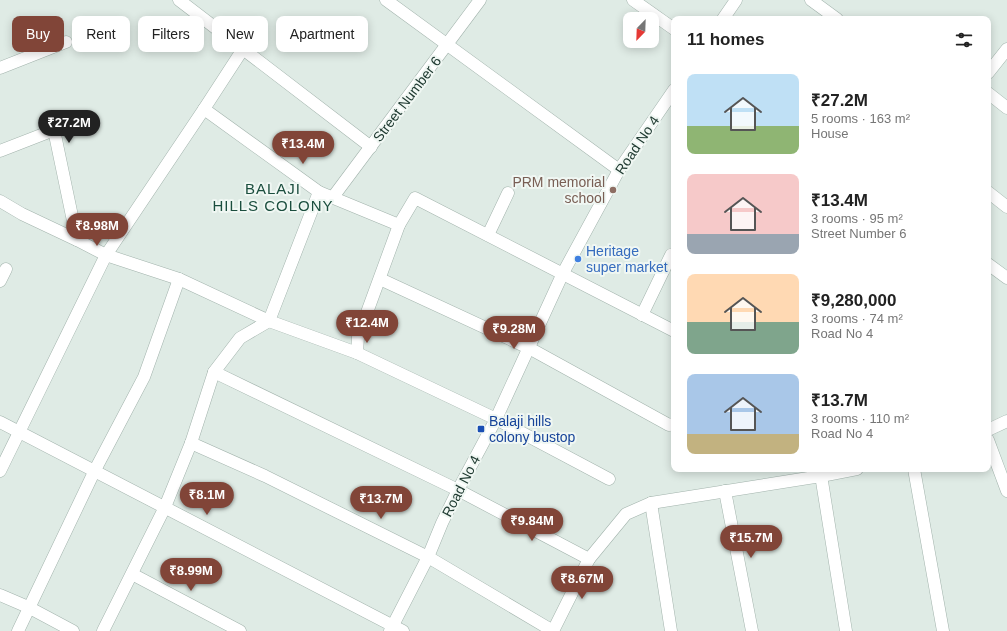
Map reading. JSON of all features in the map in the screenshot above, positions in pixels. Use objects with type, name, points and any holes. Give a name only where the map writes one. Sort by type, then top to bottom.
[{"type":"street","points":[[179,0],[212,25]]},
{"type":"street","points":[[386,0],[619,170]]},
{"type":"street","name":"Street Number 6","points":[[332,197],[480,0]]},
{"type":"street","points":[[633,0],[671,27]]},
{"type":"street","points":[[725,16],[736,0]]},
{"type":"street","points":[[811,0],[833,16]]},
{"type":"street","points":[[0,68],[66,42]]},
{"type":"street","points":[[991,69],[1007,49]]},
{"type":"street","points":[[0,472],[106,255],[241,52]]},
{"type":"street","points":[[247,52],[371,147]]},
{"type":"street","name":"Road No 4","points":[[395,629],[458,490],[496,419],[563,273],[619,170],[671,94]]},
{"type":"street","points":[[991,95],[1007,108]]},
{"type":"street","points":[[204,109],[319,192],[399,225]]},
{"type":"street","points":[[0,151],[54,130],[77,240]]},
{"type":"street","points":[[103,631],[165,507],[192,443],[214,372],[240,338],[269,321],[319,192]]},
{"type":"street","points":[[488,235],[508,193]]},
{"type":"street","points":[[991,194],[1007,206]]},
{"type":"street","points":[[357,353],[358,337],[399,225],[415,198],[671,330]]},
{"type":"street","points":[[0,201],[22,214],[106,255],[179,279],[269,321],[357,353],[496,419],[609,479]]},
{"type":"street","points":[[642,315],[671,254]]},
{"type":"street","points":[[991,266],[1007,278]]},
{"type":"street","points":[[0,281],[6,269]]},
{"type":"street","points":[[18,631],[28,607],[94,470],[144,377],[179,279]]},
{"type":"street","points":[[380,279],[529,348],[669,425],[671,425]]},
{"type":"street","points":[[214,372],[458,490],[589,559]]},
{"type":"street","points":[[991,429],[1007,421]]},
{"type":"street","points":[[0,422],[165,507],[395,629]]},
{"type":"street","points":[[192,443],[265,476],[428,557],[553,631],[589,559],[626,514],[651,503],[725,492],[820,473],[846,631]]},
{"type":"street","points":[[991,448],[1007,491]]},
{"type":"street","points":[[915,472],[943,631]]},
{"type":"street","points":[[725,492],[752,631]]},
{"type":"street","points":[[651,503],[671,631]]},
{"type":"street","points":[[132,574],[240,631]]},
{"type":"street","points":[[0,595],[28,607],[72,631]]},
{"type":"place","name":"PRM memorial school","points":[[613,190]]},
{"type":"place","name":"Heritage super market","points":[[578,259]]},
{"type":"place","name":"Balaji hills colony bustop","points":[[481,429]]},
{"type":"district","name":"BALAJI HILLS COLONY","points":[[273,196]]}]
